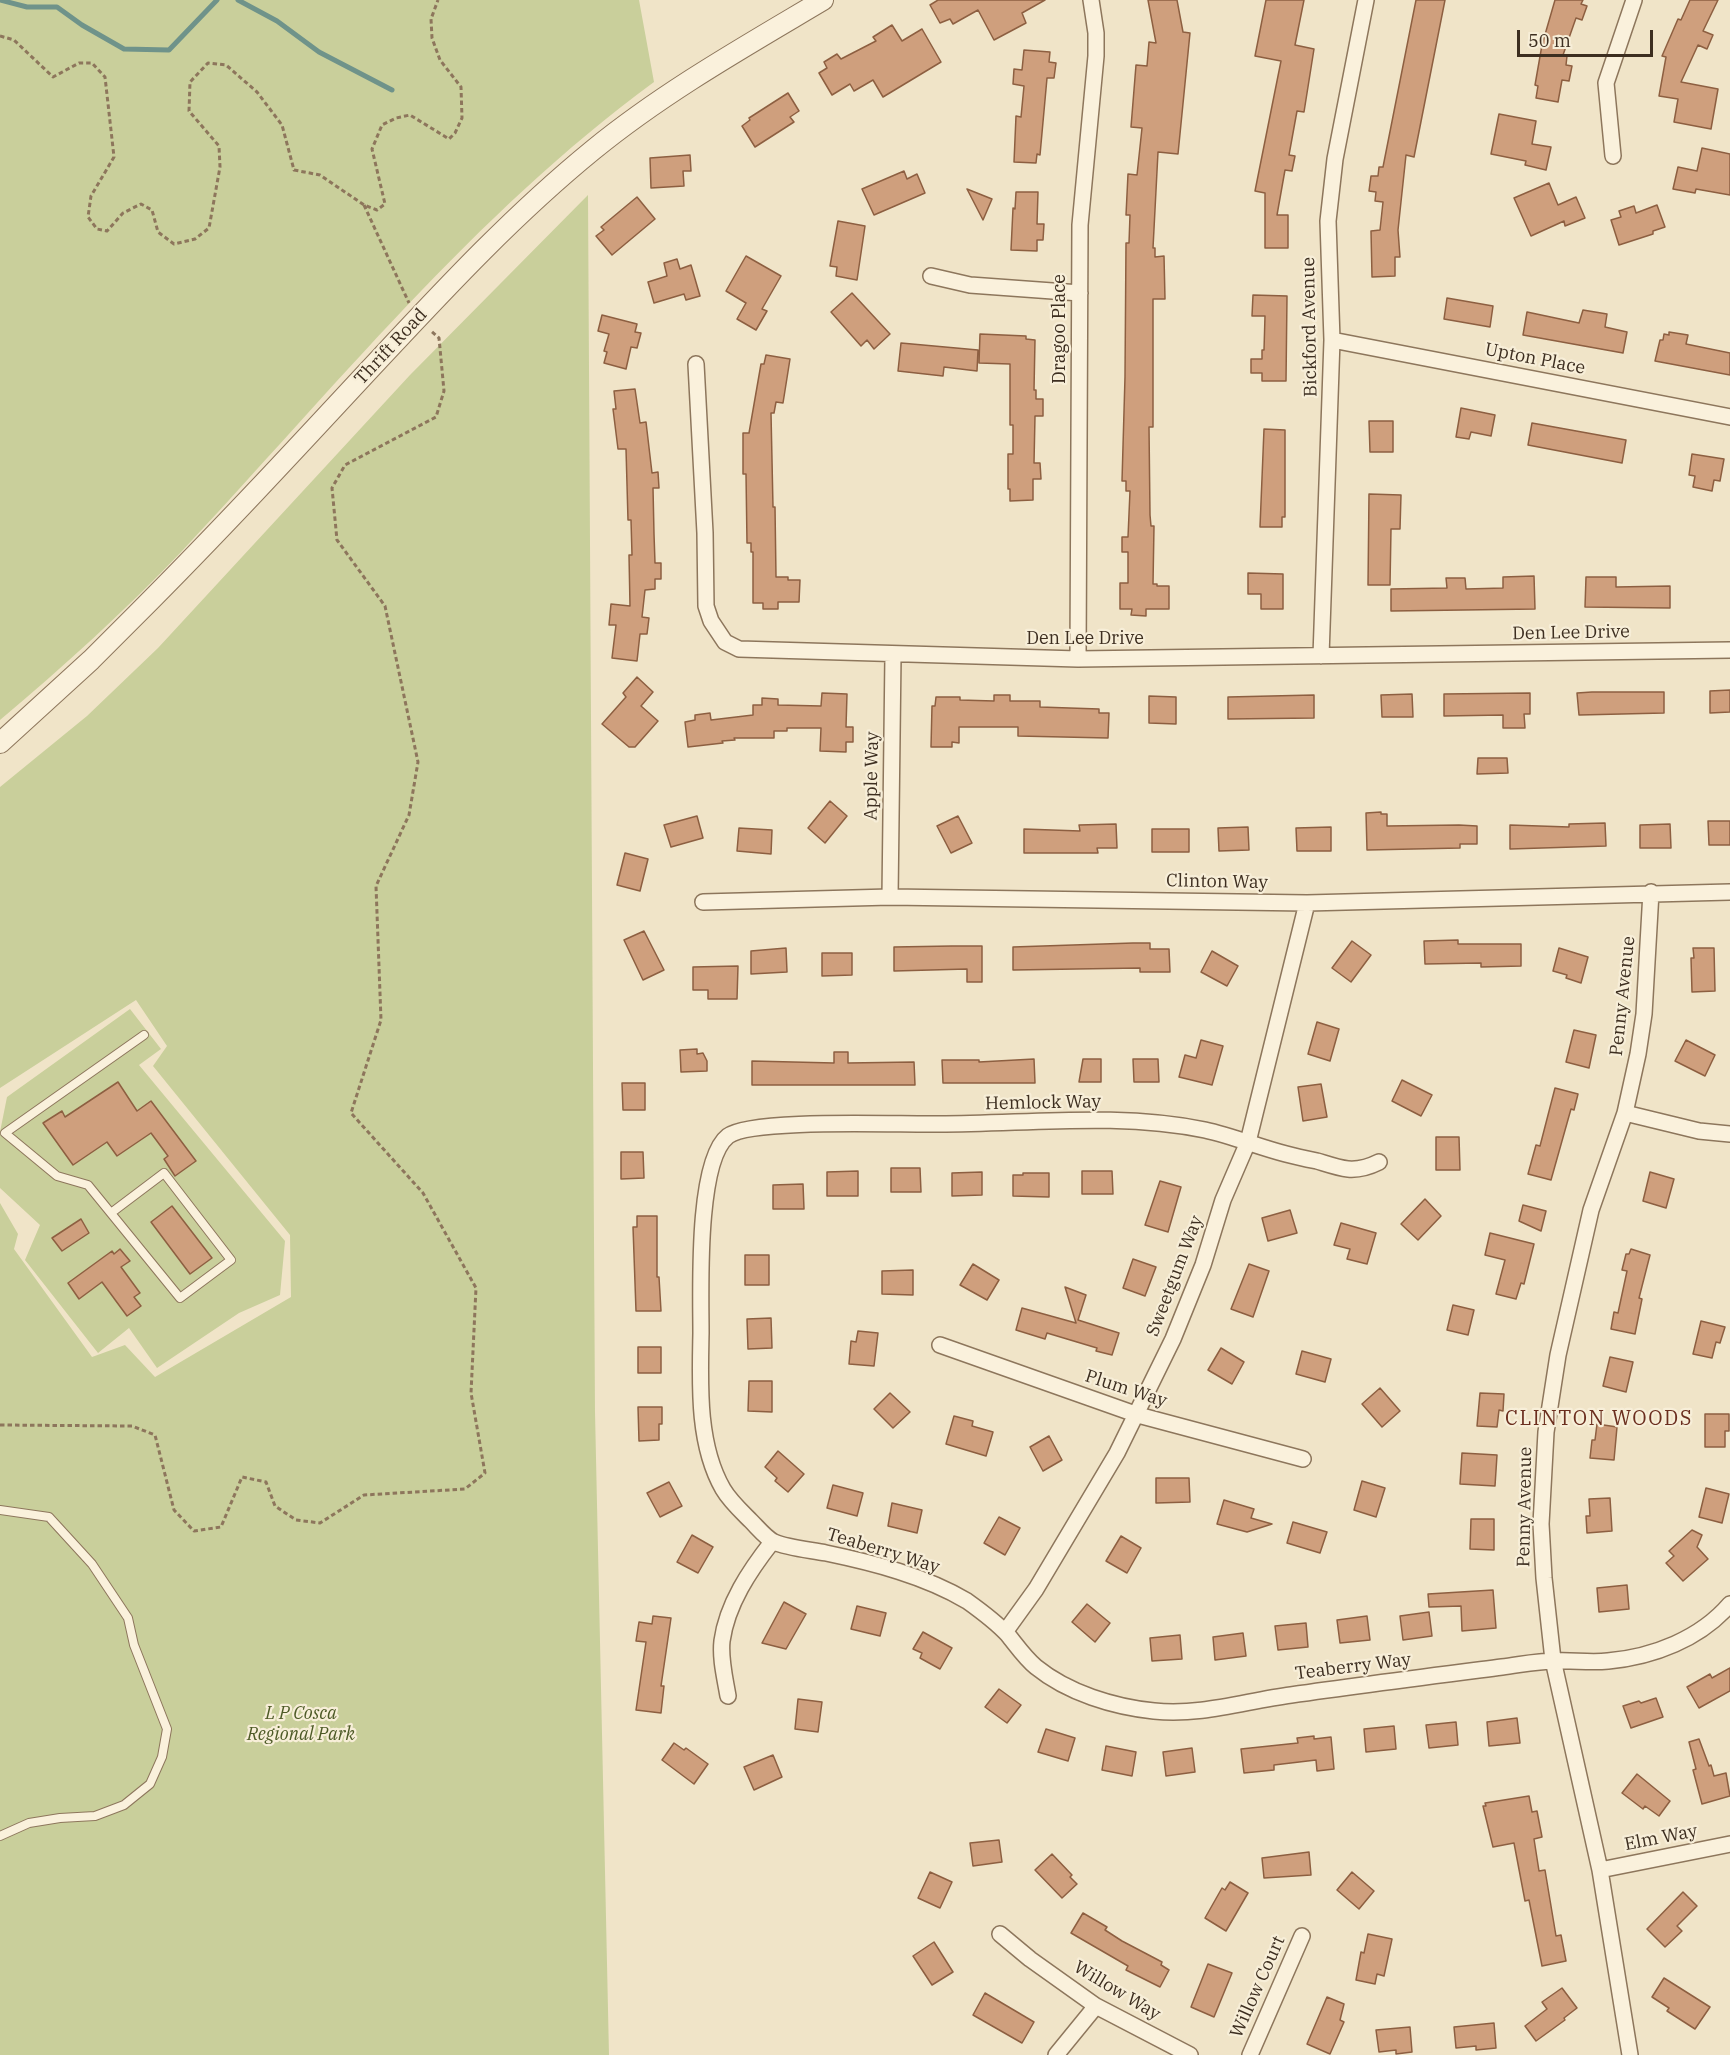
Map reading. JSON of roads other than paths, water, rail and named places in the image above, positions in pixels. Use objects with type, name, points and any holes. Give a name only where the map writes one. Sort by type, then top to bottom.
[{"type":"street","name":"Thrift Road","points":[[0,743],[8,728],[91,660],[185,566],[503,230],[594,148],[681,85],[823,0]]},
{"type":"street","name":"Dragoo Place","points":[[1078,659],[1080,225],[1096,56],[1096,33],[1091,0]]},
{"type":"street","name":"Bickford Avenue","points":[[1321,656],[1332,340],[1328,221],[1330,189],[1366,0]]},
{"type":"street","points":[[1613,156],[1606,83],[1634,0]]},
{"type":"street","points":[[931,276],[970,285],[1080,293]]},
{"type":"street","name":"Upton Place","points":[[1332,340],[1730,417]]},
{"type":"street","name":"Den Lee Drive","points":[[696,364],[705,533],[706,606],[711,621],[725,642],[739,649],[1078,659],[1730,650]]},
{"type":"street","name":"Apple Way","points":[[890,897],[893,655]]},
{"type":"street","name":"Clinton Way","points":[[703,902],[890,897],[1307,903],[1651,892],[1730,892]]},
{"type":"street","name":"Penny Avenue","points":[[1630,2055],[1600,1870],[1552,1660],[1541,1524],[1546,1432],[1558,1355],[1591,1210],[1624,1113],[1638,1054],[1644,1014],[1651,892]]},
{"type":"street","name":"Sweetgum Way","points":[[1005,1632],[1036,1589],[1070,1534],[1138,1414],[1173,1339],[1198,1275],[1223,1200],[1248,1142],[1307,903]]},
{"type":"street","points":[[1624,1113],[1699,1131],[1730,1134]]},
{"type":"street","name":"Hemlock Way","points":[[772,1542],[732,1503],[720,1485],[706,1436],[700,1371],[705,1205],[709,1176],[722,1143],[731,1133],[756,1127],[803,1124],[1099,1121],[1174,1124],[1211,1131],[1351,1170],[1379,1162]]},
{"type":"street","name":"Plum Way","points":[[940,1345],[1138,1414],[1303,1460]]},
{"type":"street","points":[[728,1696],[722,1641],[729,1616],[744,1582],[772,1542]]},
{"type":"street","name":"Teaberry Way","points":[[772,1542],[835,1555],[921,1580],[963,1599],[985,1614],[1005,1632],[1035,1666],[1062,1684],[1094,1697],[1127,1706],[1180,1713],[1286,1695],[1552,1660],[1609,1661],[1661,1651],[1694,1634],[1720,1616],[1730,1604]]},
{"type":"street","name":"Elm Way","points":[[1600,1870],[1730,1844]]},
{"type":"street","name":"Willow Way","points":[[1000,1934],[1030,1959],[1096,2006],[1190,2055]]},
{"type":"street","name":"Willow Court","points":[[1250,2055],[1302,1936]]},
{"type":"street","points":[[1056,2055],[1096,2006]]},
{"type":"lane","points":[[111,1213],[164,1173],[231,1260],[180,1298],[88,1185],[57,1176],[3,1131],[144,1035]]},
{"type":"lane","points":[[0,1510],[49,1517],[93,1563],[128,1618],[134,1645],[168,1729],[162,1757],[150,1785],[124,1805],[95,1816],[29,1823],[0,1836]]},
{"type":"waterway","points":[[0,0],[27,7],[57,7],[82,25],[124,49],[169,50],[217,0]]},
{"type":"waterway","points":[[238,0],[277,21],[319,52],[392,90]]},
{"type":"district","name":"CLINTON WOODS","points":[[1599,1419]]},
{"type":"park label","name":"L P Cosca Regional Park","points":[[301,1724]]}]
